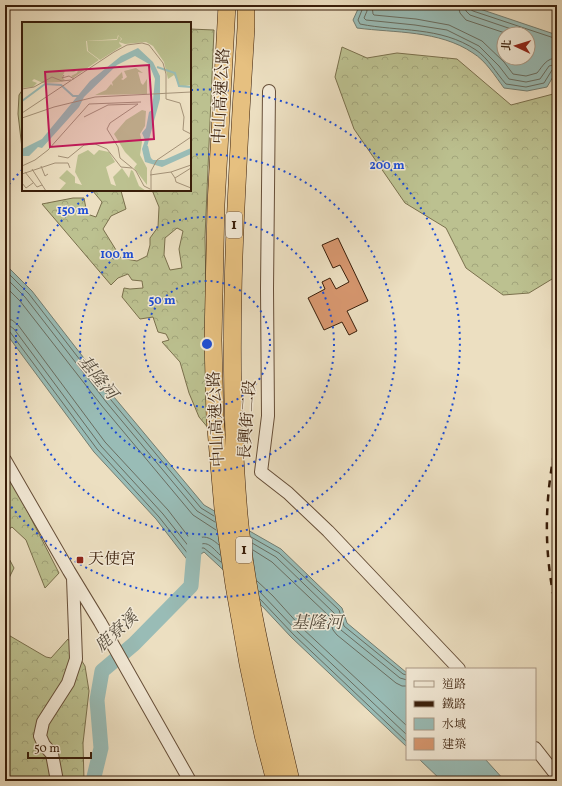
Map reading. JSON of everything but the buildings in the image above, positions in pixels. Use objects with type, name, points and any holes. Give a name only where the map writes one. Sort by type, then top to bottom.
[{"type":"highway","name":"中山高速公路","points":[[227,5],[216,204],[213,340],[215,418],[223,509],[234,585],[248,664],[263,735],[275,781]]},
{"type":"highway","name":"中山高速公路","points":[[246,5],[246,28],[235,206],[232,340],[233,422],[240,517],[249,587],[267,676],[291,781]]},
{"type":"street","name":"長興街二段","points":[[269,91],[267,289],[268,416],[261,472],[288,493],[328,531],[458,668]]},
{"type":"street","points":[[5,460],[100,622],[190,781]]},
{"type":"street","points":[[57,781],[52,754],[44,745],[40,736],[43,722],[68,683],[76,659],[73,578]]},
{"type":"street","points":[[74,605],[77,600],[81,598],[89,604]]},
{"type":"street","points":[[536,749],[557,776]]},
{"type":"green space","points":[[191,29],[214,30],[205,237],[209,429],[199,417],[189,393],[180,362],[162,342],[169,340],[166,334],[158,332],[153,317],[140,319],[122,297],[124,288],[143,288],[142,281],[132,280],[128,274],[118,278],[111,285],[42,204],[73,198],[84,198],[87,214],[96,217],[102,202],[93,191],[121,191],[126,209],[111,216],[103,229],[121,258],[137,261],[147,256],[150,238],[158,227],[159,207],[152,191],[191,191]],"holes":[[[177,228],[183,231],[179,249],[182,268],[170,270],[164,255],[165,238]]]},
{"type":"green space","points":[[342,47],[367,58],[397,53],[457,59],[511,105],[557,93],[557,276],[529,293],[503,295],[466,268],[446,228],[405,203],[354,129],[335,77]]},
{"type":"green space","points":[[22,90],[22,148],[18,114],[19,95]]},
{"type":"green space","points":[[5,472],[16,489],[59,573],[45,588],[26,540],[12,527],[5,532]]},
{"type":"green space","points":[[5,551],[14,568],[5,586]]},
{"type":"green space","points":[[5,633],[46,657],[51,658],[68,639],[85,666],[89,691],[83,743],[84,781],[5,781]]},
{"type":"water","points":[[349,5],[468,5],[530,26],[496,26],[496,66],[536,66],[536,28],[557,35],[557,70],[547,87],[527,91],[504,88],[478,56],[460,46],[431,36],[357,28],[353,20],[358,9]]},
{"type":"water","name":"基隆河","points":[[5,264],[32,291],[114,397],[204,505],[281,549],[342,608],[347,623],[406,672],[406,746],[291,637],[262,606],[204,552],[189,562],[156,519],[94,452],[5,332]]},
{"type":"water","points":[[420,760],[486,760],[505,781],[442,781]]},
{"type":"waterway","name":"鹿寮溪","points":[[93,781],[101,748],[97,700],[102,671],[134,644],[191,586],[195,540]]},
{"type":"railway","points":[[557,439],[550,483],[547,526],[549,568],[557,612]]},
{"type":"place","name":"天使宮","points":[[80,560]]}]
